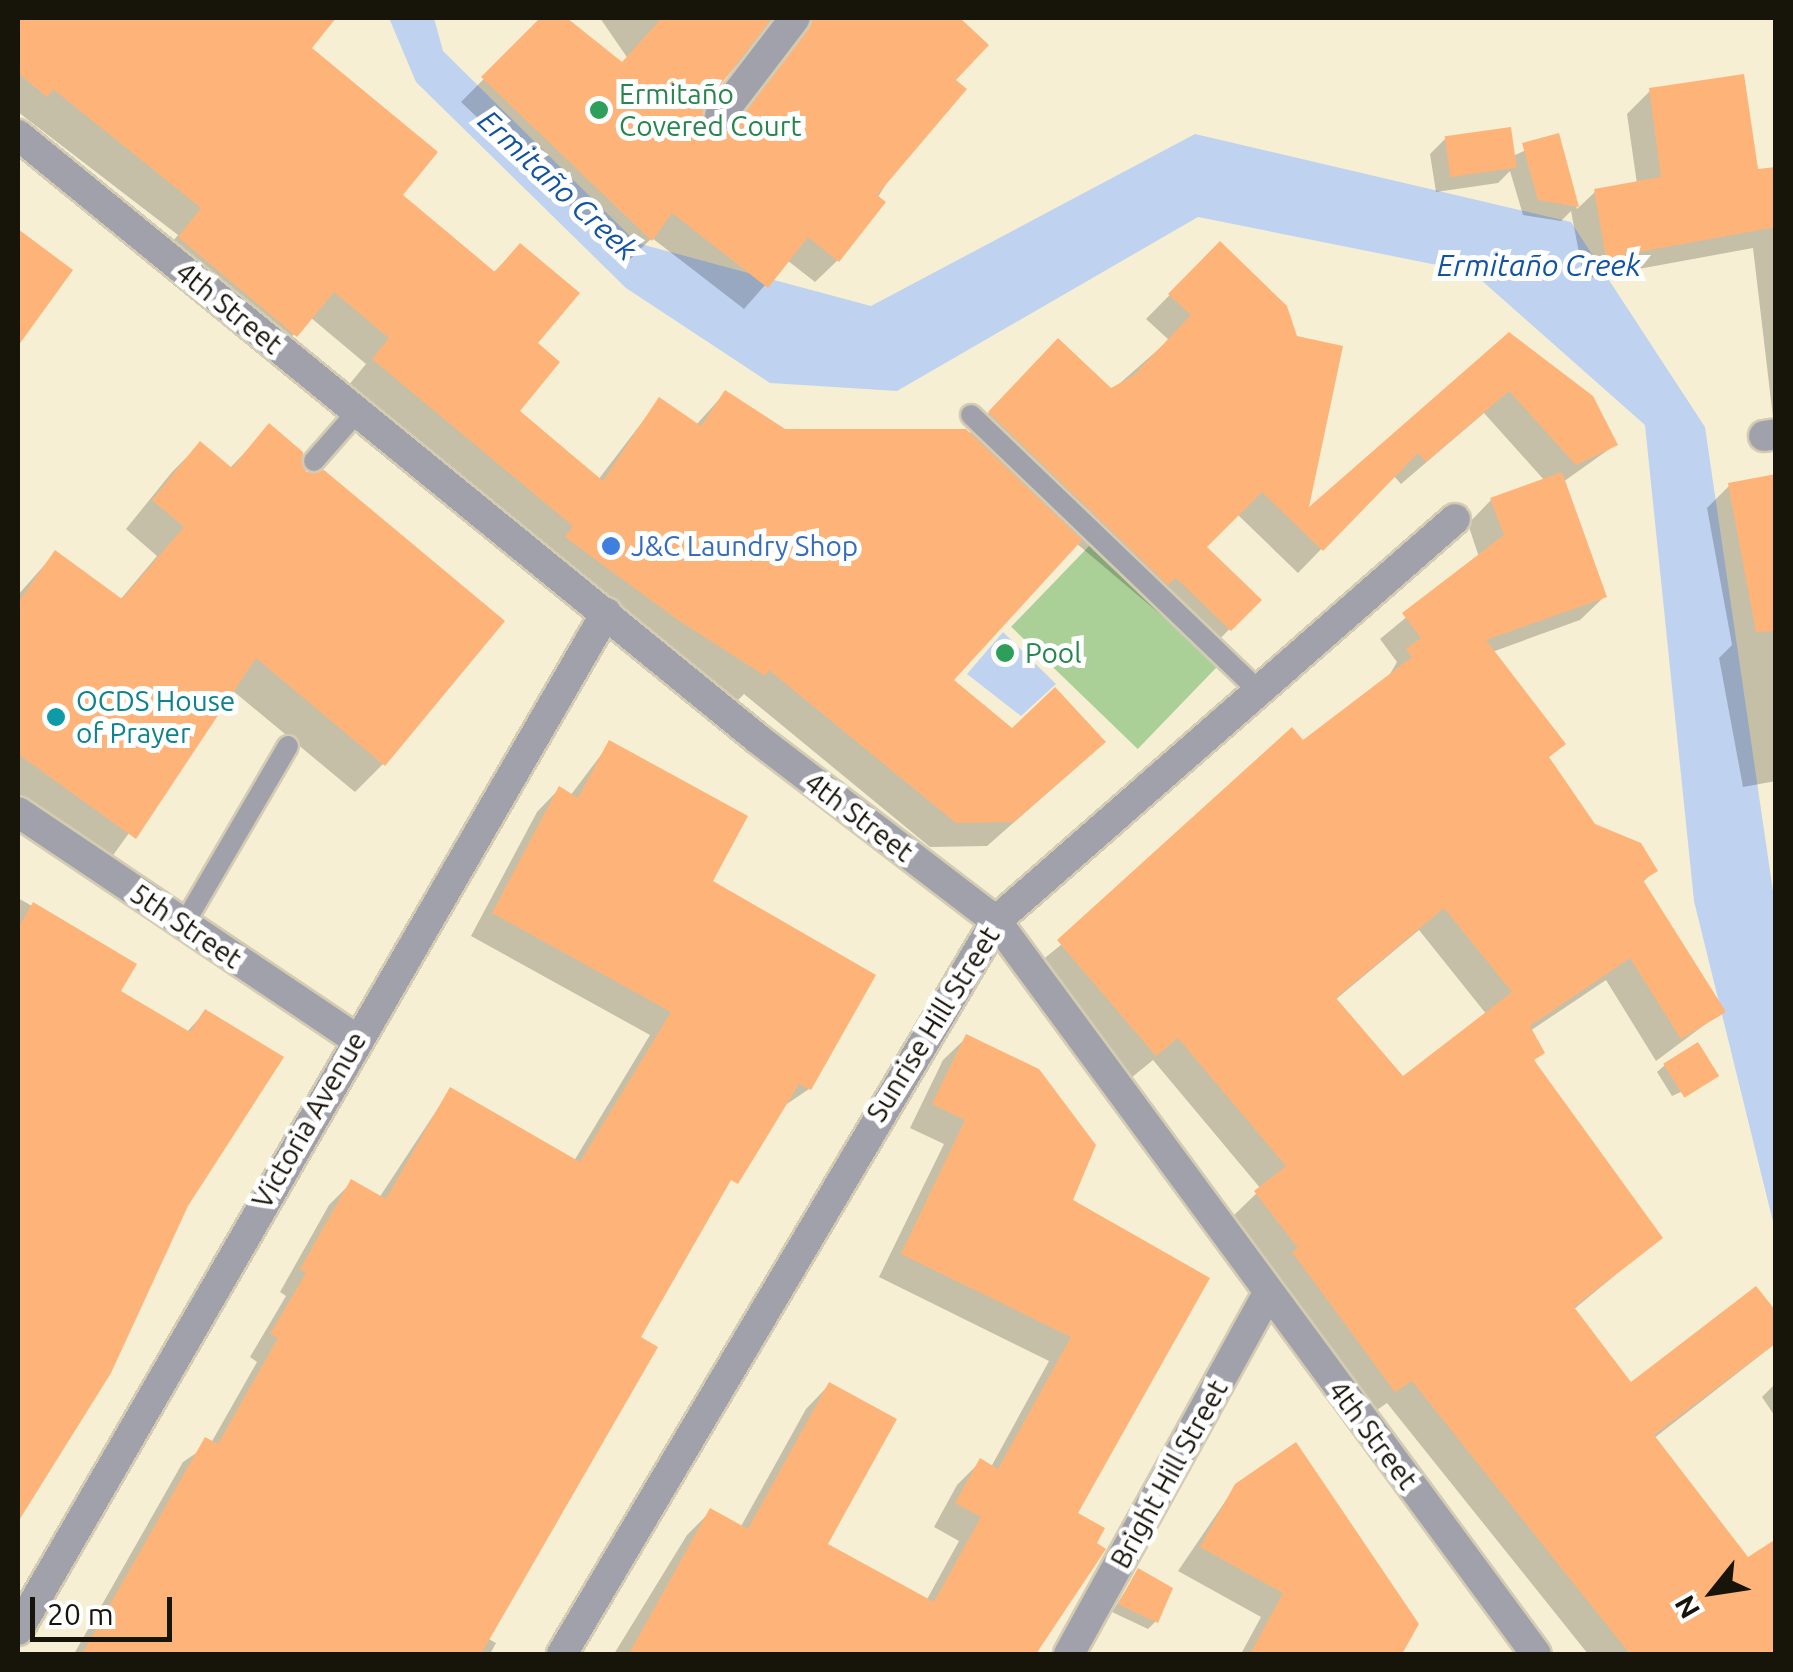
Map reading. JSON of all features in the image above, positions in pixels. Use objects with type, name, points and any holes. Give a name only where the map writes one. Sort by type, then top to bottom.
[{"type":"street","points":[[720,116],[795,18]]},
{"type":"street","name":"4th Street","points":[[18,135],[606,613],[996,921],[1536,1654]]},
{"type":"street","name":"Sunrise Hill Street","points":[[562,1654],[996,921],[1254,686],[1455,519]]},
{"type":"street","name":"Victoria Avenue","points":[[18,1630],[356,1039],[606,613]]},
{"type":"street","name":"5th Street","points":[[18,812],[356,1039]]},
{"type":"street","name":"Bright Hill Street","points":[[1069,1654],[1268,1294]]},
{"type":"lane","points":[[314,461],[356,412]]},
{"type":"lane","points":[[971,416],[1254,686]]},
{"type":"lane","points":[[184,924],[288,746]]},
{"type":"green space","points":[[1091,544],[1218,666],[1138,749],[1011,627]]},
{"type":"water","name":"Ermitaño Creek","points":[[389,18],[434,18],[443,51],[637,243],[871,306],[1195,134],[1571,222],[1705,427],[1775,905],[1775,1230],[1694,901],[1645,425],[1472,272],[1198,217],[897,391],[770,383],[626,288],[416,82]]},
{"type":"water","name":"Pool","points":[[1003,632],[1056,684],[1021,716],[967,674]]},
{"type":"building","points":[[18,18],[336,18],[312,48],[438,152],[403,195],[495,272],[520,243],[580,293],[538,343],[560,362],[520,411],[603,481],[659,397],[701,426],[725,390],[785,429],[966,429],[1082,540],[954,680],[1012,728],[1055,687],[1106,742],[1014,822],[956,823],[769,670],[765,676],[678,620],[565,537],[573,526],[372,359],[389,338],[334,292],[297,337],[178,237],[201,208],[53,89],[47,97],[18,73]]},
{"type":"building","points":[[540,18],[567,18],[622,62],[662,18],[772,18],[705,105],[703,124],[719,135],[735,127],[813,18],[960,18],[989,45],[956,80],[967,89],[877,195],[886,202],[839,262],[808,237],[768,288],[672,213],[652,241],[481,77]]},
{"type":"building","points":[[1744,74],[1758,169],[1776,167],[1776,227],[1606,258],[1594,189],[1661,177],[1649,88]]},
{"type":"building","points":[[1511,127],[1517,168],[1450,177],[1445,136]]},
{"type":"building","points":[[1559,133],[1579,207],[1538,200],[1522,143]]},
{"type":"building","points":[[18,229],[73,270],[18,346]]},
{"type":"building","points":[[1220,241],[1287,306],[1297,336],[1343,346],[1309,507],[1509,332],[1593,396],[1618,445],[1576,465],[1509,391],[1426,462],[1418,453],[1323,551],[1262,492],[1207,547],[1262,600],[1231,631],[1176,578],[1168,585],[988,412],[1058,338],[1111,388],[1133,376],[1191,315],[1168,294]]},
{"type":"building","points":[[269,423],[303,452],[306,472],[324,470],[505,621],[385,766],[256,658],[136,839],[18,754],[18,603],[55,550],[122,599],[184,527],[152,500],[200,441],[232,468]]},
{"type":"building","points":[[1562,472],[1607,597],[1486,640],[1566,744],[1549,757],[1595,824],[1641,843],[1658,871],[1643,880],[1726,1012],[1681,1039],[1630,958],[1530,1026],[1545,1053],[1534,1060],[1663,1238],[1574,1307],[1631,1382],[1756,1286],[1776,1311],[1776,1343],[1654,1435],[1748,1557],[1776,1539],[1776,1654],[1630,1654],[1412,1381],[1395,1392],[1292,1252],[1298,1248],[1254,1191],[1286,1166],[1178,1038],[1156,1056],[1057,940],[1292,727],[1303,740],[1412,657],[1406,649],[1421,638],[1402,613],[1504,535],[1490,498]],"holes":[[[1444,908],[1512,992],[1403,1076],[1336,998]]]},
{"type":"building","points":[[1776,474],[1776,631],[1756,632],[1728,483]]},
{"type":"building","points":[[609,740],[748,816],[713,881],[876,975],[811,1090],[799,1084],[738,1184],[731,1180],[641,1337],[658,1347],[481,1654],[82,1654],[205,1437],[218,1444],[278,1338],[270,1334],[306,1273],[300,1269],[351,1179],[386,1199],[450,1087],[580,1162],[671,1012],[492,913],[559,786],[578,798]]},
{"type":"building","points":[[33,902],[137,964],[121,991],[190,1032],[205,1009],[284,1057],[188,1206],[111,1373],[18,1522],[18,928]]},
{"type":"building","points":[[966,1034],[1039,1069],[1096,1145],[1073,1200],[1210,1278],[1078,1513],[1105,1528],[1097,1543],[1106,1549],[1036,1654],[629,1654],[710,1508],[748,1529],[829,1382],[897,1419],[828,1544],[934,1602],[981,1517],[955,1503],[980,1458],[998,1469],[1071,1337],[901,1254],[965,1120],[932,1104]]},
{"type":"building","points":[[1698,1042],[1719,1076],[1684,1098],[1663,1064]]},
{"type":"building","points":[[1296,1442],[1419,1624],[1402,1654],[1250,1654],[1283,1593],[1200,1547],[1235,1484]]},
{"type":"building","points":[[1138,1568],[1173,1588],[1158,1623],[1118,1604]]},
{"type":"place","name":"Ermitaño Covered Court","points":[[599,110]]},
{"type":"place","name":"J&C Laundry Shop","points":[[611,546]]},
{"type":"place","name":"Pool","points":[[1005,653]]},
{"type":"place","name":"OCDS House of Prayer","points":[[56,717]]}]
